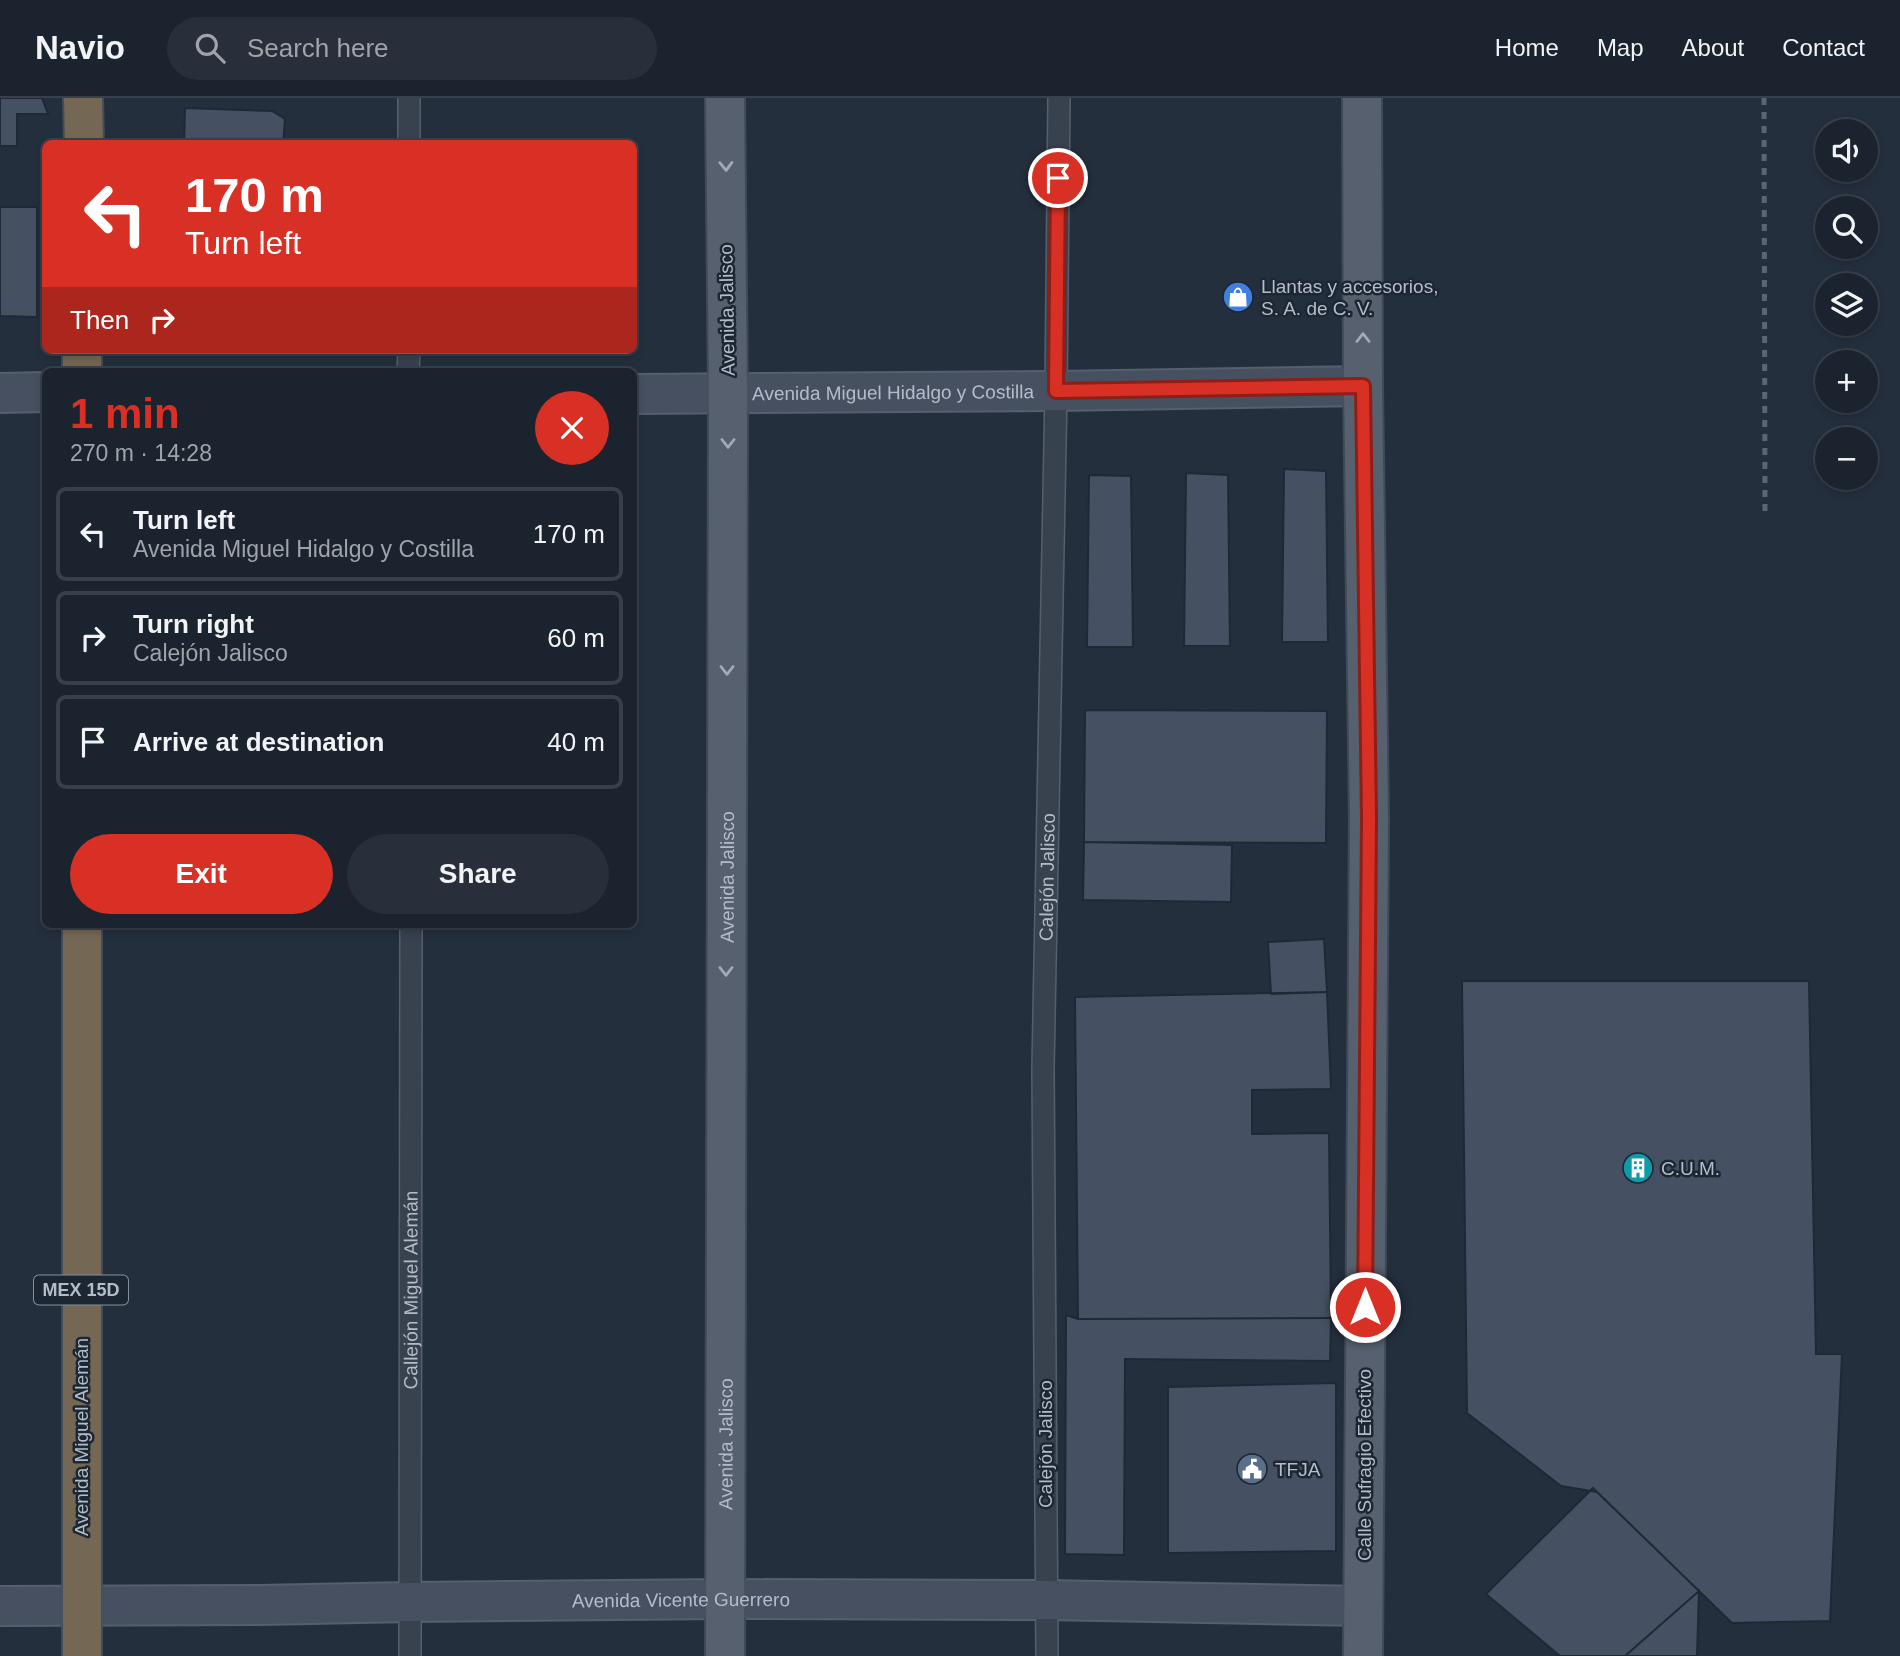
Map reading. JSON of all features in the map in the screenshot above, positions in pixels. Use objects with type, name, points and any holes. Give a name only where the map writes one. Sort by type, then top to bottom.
[{"type":"highway","points":[[83,98],[84,140]]},
{"type":"highway","name":"Avenida Miguel Alemán","points":[[82,928],[82,1656]]},
{"type":"main road","name":"Avenida Jalisco","points":[[725,98],[728,394],[725,1656]]},
{"type":"main road","name":"Calle Sufragio Efectivo","points":[[1362,98],[1369,832],[1363,1656]]},
{"type":"main road","name":"Avenida Miguel Hidalgo y Costilla","points":[[637,394],[1363,386]]},
{"type":"main road","points":[[0,393],[42,392]]},
{"type":"main road","name":"Avenida Vicente Guerrero","points":[[0,1606],[724,1599],[1046,1600],[1363,1606]]},
{"type":"lane","points":[[409,98],[410,140]]},
{"type":"lane","name":"Calejón Jalisco","points":[[1047,1656],[1043,1068],[1059,98]]},
{"type":"lane","name":"Callejón Miguel Alemán","points":[[411,928],[411,1656]]},
{"type":"building","points":[[0,98],[42,98],[48,114],[17,114],[17,146],[0,146]]},
{"type":"building","points":[[185,108],[272,111],[285,119],[283,140],[184,140]]},
{"type":"building","points":[[0,207],[37,207],[37,317],[0,316]]},
{"type":"building","points":[[1284,469],[1326,471],[1328,642],[1282,642]]},
{"type":"building","points":[[1186,473],[1228,475],[1230,646],[1184,646]]},
{"type":"building","points":[[1089,475],[1131,476],[1133,647],[1087,647]]},
{"type":"building","points":[[1085,710],[1327,711],[1326,843],[1084,842]]},
{"type":"building","points":[[1084,842],[1232,845],[1231,902],[1083,900]]},
{"type":"building","points":[[1324,939],[1327,992],[1271,994],[1268,942]]},
{"type":"building","name":"C.U.M.","points":[[1462,981],[1809,981],[1816,1354],[1842,1354],[1830,1621],[1732,1623],[1597,1492],[1561,1486],[1467,1413]]},
{"type":"building","points":[[1327,992],[1331,1089],[1252,1090],[1252,1134],[1329,1133],[1331,1318],[1078,1319],[1075,997]]},
{"type":"building","points":[[1066,1315],[1078,1319],[1331,1318],[1330,1361],[1125,1359],[1124,1555],[1065,1554]]},
{"type":"building","name":"TFJA","points":[[1336,1383],[1336,1551],[1168,1553],[1168,1387]]},
{"type":"building","points":[[1593,1488],[1699,1591],[1625,1656],[1560,1656],[1486,1594]]},
{"type":"building","points":[[1699,1591],[1697,1656],[1625,1656]]},
{"type":"railway","points":[[1764,98],[1765,517]]},
{"type":"place","name":"Llantas y accesorios, S. A. de C. V.","points":[[1238,297]]},
{"type":"place","name":"C.U.M.","points":[[1638,1168]]},
{"type":"place","name":"TFJA","points":[[1252,1469]]},
{"type":"route","points":[[1058,178],[1056,391],[1363,386],[1369,818],[1365,1307]]}]
